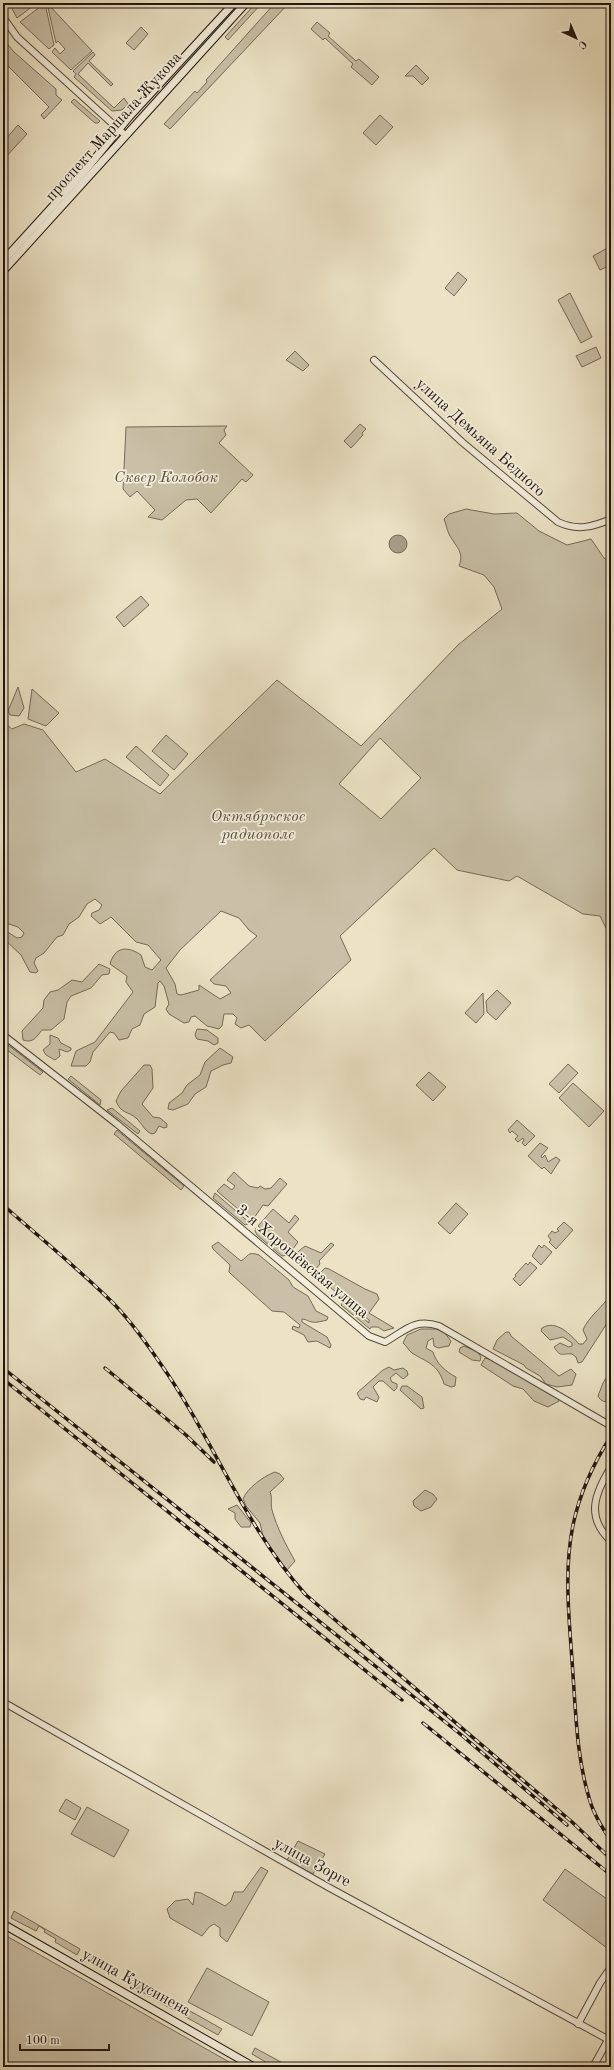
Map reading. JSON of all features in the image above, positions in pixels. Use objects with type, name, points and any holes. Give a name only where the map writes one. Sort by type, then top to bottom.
[{"type":"main road","name":"проспект Маршала Жукова","points":[[3,261],[83,173],[118,129],[234,3]]},
{"type":"main road","name":"проспект Маршала Жукова","points":[[3,271],[246,3]]},
{"type":"main road","name":"улица Куусинена","points":[[3,1924],[254,2067]]},
{"type":"street","points":[[3,17],[17,37],[125,135]]},
{"type":"street","name":"улица Демьяна Бедного","points":[[374,360],[462,442],[550,517],[558,522],[572,527],[591,527],[611,519]]},
{"type":"street","name":"3-я Хорошёвская улица","points":[[3,1035],[129,1135],[369,1336],[385,1342],[406,1327],[424,1324],[439,1326],[611,1426]]},
{"type":"street","points":[[611,1467],[602,1482],[594,1508],[596,1520],[601,1530],[611,1541]]},
{"type":"street","name":"улица Зорге","points":[[3,1702],[328,1887],[609,2040]]},
{"type":"street","points":[[578,2024],[600,1983],[611,1967]]},
{"type":"street","points":[[593,2067],[609,2040]]},
{"type":"green space","points":[[9,3],[25,3],[27,7],[37,3],[17,18]]},
{"type":"green space","points":[[45,3],[54,45],[49,49],[20,22]]},
{"type":"green space","points":[[47,3],[92,51],[71,70],[52,52],[55,48],[60,54],[65,49],[58,41],[56,43]]},
{"type":"green space","points":[[256,3],[262,3],[228,40],[225,37]]},
{"type":"green space","points":[[275,3],[289,3],[170,129],[164,124],[195,91],[197,93],[207,82],[206,80]]},
{"type":"green space","points":[[317,22],[330,33],[328,36],[356,61],[359,59],[379,77],[372,85],[351,67],[353,64],[325,38],[323,40],[311,29]]},
{"type":"green space","points":[[141,27],[148,34],[134,50],[126,43]]},
{"type":"green space","points":[[3,39],[14,52],[56,89],[56,95],[62,100],[44,119],[41,115],[49,107],[3,61]]},
{"type":"green space","points":[[93,52],[95,55],[89,61],[113,84],[111,86],[88,63],[78,74],[114,108],[124,98],[128,104],[122,110],[112,111],[74,77],[76,74],[73,71]]},
{"type":"green space","points":[[416,65],[429,78],[422,85],[413,76],[405,76]]},
{"type":"green space","points":[[74,99],[100,121],[95,123],[71,102]]},
{"type":"green space","points":[[380,115],[393,127],[376,145],[363,133]]},
{"type":"green space","points":[[18,125],[27,134],[4,159],[3,142]]},
{"type":"green space","points":[[611,246],[611,265],[600,270],[593,256]]},
{"type":"green space","points":[[458,272],[467,280],[454,296],[445,288]]},
{"type":"green space","points":[[570,293],[592,337],[581,343],[558,300]]},
{"type":"green space","points":[[596,347],[601,358],[582,367],[576,356]]},
{"type":"green space","points":[[295,351],[309,365],[303,371],[286,360]]},
{"type":"green space","points":[[360,424],[366,429],[362,433],[363,435],[351,448],[344,441]]},
{"type":"green space","name":"Сквер Колобок","points":[[227,426],[224,430],[226,435],[219,443],[253,475],[246,482],[242,479],[211,513],[197,499],[186,500],[162,520],[148,517],[155,510],[137,491],[130,497],[123,489],[126,427]]},
{"type":"green space","name":"Октябрьское радиополе","points":[[466,509],[494,514],[517,513],[539,531],[567,545],[591,539],[604,558],[611,563],[611,903],[609,905],[611,914],[611,938],[600,916],[583,914],[517,876],[509,881],[457,870],[434,848],[340,936],[351,960],[265,1041],[249,1025],[241,1028],[235,1024],[237,1018],[233,1014],[224,1014],[222,1026],[219,1029],[207,1026],[195,1016],[191,1017],[189,1022],[184,1023],[169,1014],[166,1009],[169,1004],[164,986],[160,981],[158,983],[155,1007],[144,1014],[140,1025],[132,1029],[128,1038],[119,1040],[114,1033],[110,1032],[93,1052],[90,1062],[86,1066],[71,1066],[76,1051],[95,1042],[133,992],[126,982],[127,976],[110,964],[115,954],[122,949],[136,952],[141,955],[145,967],[152,970],[161,960],[148,945],[136,942],[111,917],[100,924],[91,916],[92,913],[99,910],[102,905],[95,899],[87,904],[79,917],[69,924],[63,935],[57,937],[44,953],[36,958],[34,963],[38,971],[36,973],[30,972],[21,955],[3,938],[3,929],[17,938],[22,937],[24,933],[18,927],[3,922],[3,776],[7,772],[3,765],[3,722],[12,729],[24,724],[43,730],[76,772],[105,759],[160,794],[277,680],[361,746],[458,645],[502,609],[494,587],[484,575],[459,566],[461,561],[460,553],[449,534],[444,519],[449,514]],"holes":[[[380,738],[421,778],[381,819],[339,784]],[[221,911],[239,918],[249,930],[257,936],[210,980],[214,984],[226,986],[231,993],[220,999],[199,985],[199,990],[181,995],[177,994],[175,984],[166,968],[180,950]]]},
{"type":"green space","points":[[141,596],[149,605],[124,627],[116,617]]},
{"type":"green space","points":[[18,687],[24,708],[19,716],[10,715],[8,711]]},
{"type":"green space","points":[[32,689],[59,713],[46,726],[28,719]]},
{"type":"green space","points":[[166,735],[188,754],[174,770],[152,751]]},
{"type":"green space","points":[[136,746],[169,775],[160,786],[126,757]]},
{"type":"green space","points":[[99,964],[110,969],[109,974],[102,975],[91,988],[71,996],[67,1002],[64,1019],[51,1030],[42,1030],[32,1040],[23,1040],[22,1031],[43,1008],[44,1000],[50,992],[58,990],[72,980],[82,982]]},
{"type":"green space","points":[[497,990],[511,1003],[496,1020],[487,1012],[486,1001]]},
{"type":"green space","points":[[483,993],[484,1014],[476,1023],[465,1013]]},
{"type":"green space","points":[[197,1029],[207,1030],[218,1038],[218,1043],[214,1045],[208,1041],[197,1039],[195,1035]]},
{"type":"green space","points":[[50,1035],[58,1038],[61,1043],[71,1048],[71,1050],[67,1052],[59,1049],[60,1056],[55,1060],[46,1055],[43,1050],[50,1044]]},
{"type":"green space","points":[[3,1041],[43,1072],[40,1075],[3,1047]]},
{"type":"green space","points":[[220,1048],[233,1057],[231,1063],[211,1071],[206,1087],[195,1094],[188,1104],[173,1110],[168,1109],[169,1103],[182,1093],[187,1085],[200,1075],[205,1062]]},
{"type":"green space","points":[[568,1064],[578,1073],[559,1093],[549,1084]]},
{"type":"green space","points":[[144,1065],[150,1065],[152,1069],[153,1088],[142,1104],[153,1117],[160,1118],[167,1124],[167,1127],[164,1128],[159,1126],[155,1133],[152,1134],[147,1131],[136,1118],[122,1110],[116,1101],[121,1091]]},
{"type":"green space","points":[[429,1072],[446,1087],[433,1101],[416,1085]]},
{"type":"green space","points":[[71,1076],[101,1100],[100,1105],[68,1079]]},
{"type":"green space","points":[[573,1083],[604,1111],[589,1127],[559,1098]]},
{"type":"green space","points":[[112,1108],[140,1131],[138,1134],[107,1110]]},
{"type":"green space","points":[[517,1120],[535,1136],[525,1146],[522,1143],[524,1140],[523,1138],[518,1142],[515,1139],[518,1136],[512,1131],[510,1133],[508,1130]]},
{"type":"green space","points":[[117,1130],[184,1186],[181,1190],[114,1134]]},
{"type":"green space","points":[[540,1143],[548,1148],[541,1156],[542,1158],[545,1155],[548,1162],[556,1157],[560,1160],[551,1174],[544,1167],[542,1169],[528,1156]]},
{"type":"green space","points":[[234,1172],[249,1186],[258,1188],[260,1186],[265,1189],[271,1188],[280,1178],[287,1184],[268,1206],[263,1205],[252,1221],[217,1191],[224,1184],[232,1190],[235,1186],[227,1180]]},
{"type":"green space","points":[[215,1193],[250,1223],[245,1225],[213,1198]]},
{"type":"green space","points":[[456,1203],[468,1214],[450,1234],[438,1223]]},
{"type":"green space","points":[[273,1209],[289,1223],[295,1215],[299,1219],[288,1232],[298,1242],[290,1253],[258,1226]]},
{"type":"green space","points":[[564,1222],[573,1230],[556,1249],[549,1242],[551,1240],[548,1236],[552,1231],[555,1233],[559,1231],[557,1229]]},
{"type":"green space","points":[[256,1228],[288,1255],[282,1256],[257,1235],[255,1231]]},
{"type":"green space","points":[[218,1242],[241,1261],[250,1254],[259,1255],[289,1280],[293,1287],[308,1296],[316,1311],[328,1317],[327,1320],[320,1322],[311,1322],[302,1319],[302,1322],[327,1337],[331,1345],[330,1348],[317,1341],[308,1342],[304,1335],[292,1329],[293,1326],[299,1328],[300,1325],[284,1312],[272,1311],[232,1275],[229,1272],[230,1265],[213,1249],[212,1246]]},
{"type":"green space","points":[[331,1243],[334,1245],[319,1261],[320,1264],[313,1272],[293,1256],[305,1246],[321,1253]]},
{"type":"green space","points":[[539,1245],[542,1248],[544,1245],[552,1252],[541,1265],[532,1256]]},
{"type":"green space","points":[[530,1262],[537,1268],[520,1286],[513,1279],[526,1263],[528,1265]]},
{"type":"green space","points":[[325,1268],[377,1294],[379,1299],[369,1313],[394,1328],[384,1331],[378,1327],[371,1327],[370,1329],[341,1305],[343,1302],[369,1323],[369,1320],[317,1276]]},
{"type":"green space","points":[[611,1294],[611,1317],[582,1362],[578,1363],[576,1357],[572,1354],[560,1354],[554,1347],[560,1343],[569,1347],[572,1346],[572,1343],[563,1337],[550,1340],[541,1331],[542,1328],[553,1325],[563,1329],[579,1344],[583,1344],[587,1339],[583,1330],[585,1325]]},
{"type":"green space","points":[[421,1329],[436,1329],[444,1332],[451,1341],[449,1346],[438,1348],[434,1346],[433,1338],[428,1341],[426,1348],[433,1352],[436,1360],[442,1367],[456,1377],[455,1386],[451,1387],[444,1384],[439,1372],[432,1365],[412,1353],[403,1343],[407,1335]]},
{"type":"green space","points":[[506,1332],[509,1332],[511,1336],[559,1376],[571,1369],[576,1374],[572,1385],[557,1387],[546,1384],[540,1376],[526,1368],[524,1365],[493,1349],[497,1340]]},
{"type":"green space","points":[[464,1346],[478,1352],[481,1357],[480,1361],[472,1360],[459,1352],[460,1348]]},
{"type":"green space","points":[[485,1358],[500,1362],[558,1398],[559,1401],[548,1407],[534,1401],[523,1389],[513,1386],[481,1365]]},
{"type":"green space","points":[[389,1367],[394,1370],[403,1368],[407,1371],[408,1375],[403,1379],[396,1373],[390,1378],[392,1382],[397,1384],[397,1388],[394,1391],[383,1381],[379,1381],[373,1387],[379,1397],[377,1402],[366,1397],[364,1400],[360,1399],[357,1393],[383,1370]]},
{"type":"green space","points":[[611,1370],[611,1402],[605,1402],[598,1396],[603,1383]]},
{"type":"green space","points":[[402,1386],[407,1386],[422,1397],[424,1408],[421,1409],[400,1390]]},
{"type":"green space","points":[[275,1472],[280,1474],[284,1479],[270,1492],[272,1510],[279,1530],[295,1561],[287,1570],[270,1549],[263,1536],[260,1523],[246,1506],[243,1499],[256,1483]]},
{"type":"green space","points":[[425,1490],[433,1494],[437,1499],[431,1507],[421,1511],[414,1506],[413,1501]]},
{"type":"green space","points":[[237,1505],[251,1523],[250,1527],[241,1527],[235,1519],[235,1513],[228,1509]]},
{"type":"green space","points":[[66,1799],[81,1808],[75,1820],[59,1811]]},
{"type":"green space","points":[[87,1807],[129,1830],[114,1857],[71,1834]]},
{"type":"green space","points":[[298,1841],[325,1854],[313,1874],[287,1860]]},
{"type":"green space","points":[[261,1867],[268,1871],[227,1942],[220,1936],[220,1928],[214,1924],[209,1927],[202,1936],[170,1918],[167,1909],[175,1901],[188,1899],[193,1905],[195,1892],[201,1893],[225,1906],[231,1901],[234,1892],[243,1892]]},
{"type":"green space","points":[[565,1869],[611,1902],[611,1951],[543,1900]]},
{"type":"green space","points":[[14,1911],[80,1949],[77,1955],[55,1942],[56,1939],[44,1932],[45,1930],[39,1926],[36,1931],[11,1918]]},
{"type":"green space","points":[[3,1934],[238,2067],[3,2067]]},
{"type":"green space","points":[[88,1953],[111,1966],[109,1969],[104,1970],[89,1962],[87,1958]]},
{"type":"green space","points":[[207,1968],[269,2002],[252,2036],[188,2002]]},
{"type":"green space","points":[[134,1979],[180,2005],[178,2008],[173,2010],[130,1985]]},
{"type":"green space","points":[[183,2007],[222,2029],[218,2035],[184,2016],[182,2013]]},
{"type":"green space","points":[[255,2048],[290,2067],[274,2067],[252,2054]]},
{"type":"shaded area","points":[[398,535],[404,538],[407,544],[404,550],[398,553],[392,550],[389,544],[392,538]]},
{"type":"railway","points":[[3,1205],[96,1287],[116,1306],[136,1330],[179,1392],[264,1540],[306,1595],[572,1822],[611,1859]]},
{"type":"railway","points":[[3,1368],[459,1733],[567,1825]]},
{"type":"railway","points":[[105,1368],[186,1435],[214,1462]]},
{"type":"railway","points":[[3,1379],[402,1700]]},
{"type":"railway","points":[[611,1436],[598,1457],[579,1501],[573,1525],[568,1562],[568,1600],[576,1723],[582,1770],[592,1806],[599,1822],[611,1841]]},
{"type":"railway","points":[[423,1723],[611,1875]]}]
